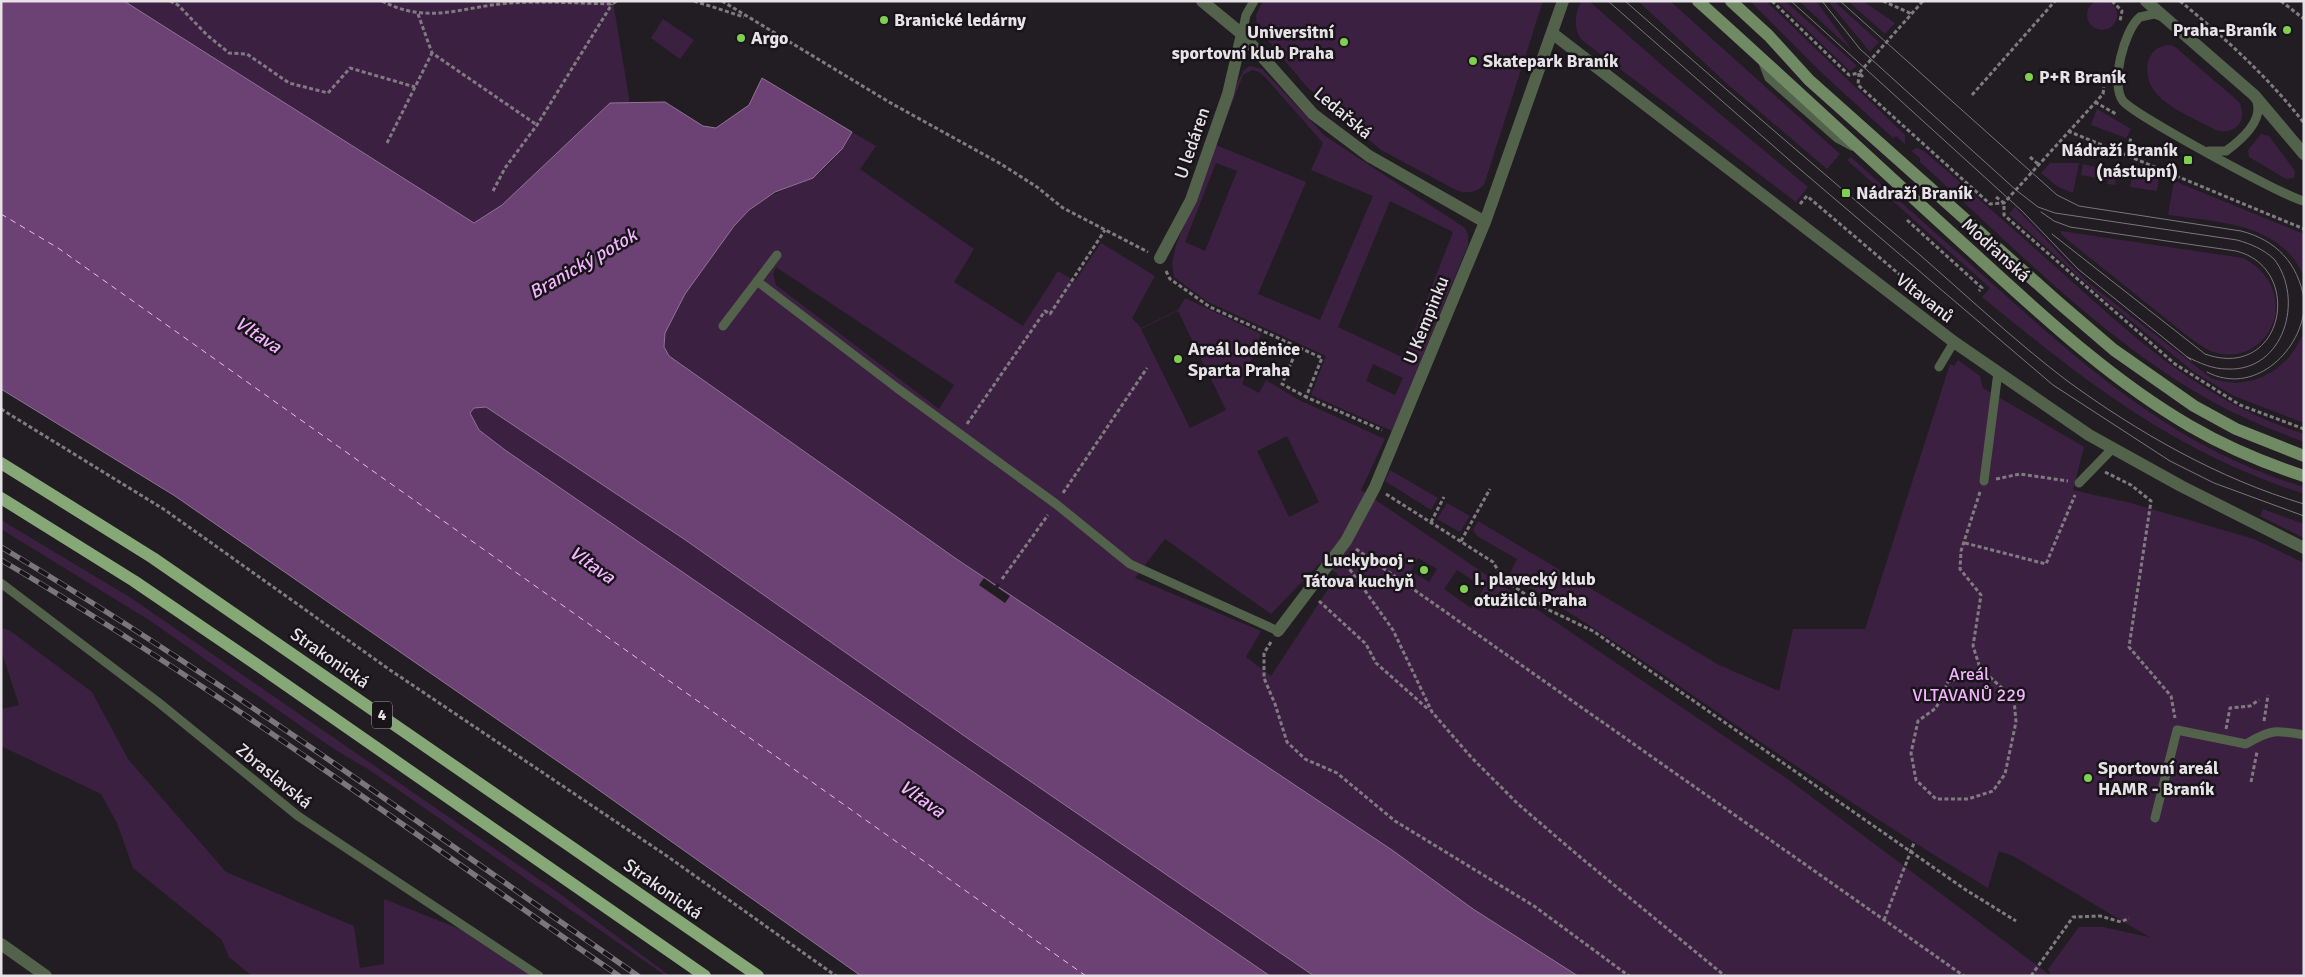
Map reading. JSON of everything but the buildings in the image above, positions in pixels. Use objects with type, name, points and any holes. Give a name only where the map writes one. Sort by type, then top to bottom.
[{"type":"main road","name":"Modřanská","points":[[1698,1],[2021,296],[2130,385],[2169,413],[2210,437],[2253,458],[2304,476]]},
{"type":"main road","name":"Modřanská","points":[[1731,1],[1769,36],[1810,80],[2052,297],[2114,350],[2194,406],[2236,428],[2304,456]]},
{"type":"main road","name":"Strakonická","points":[[1,463],[153,558],[758,976]]},
{"type":"main road","name":"4","points":[[1,498],[134,581],[245,656],[705,976]]},
{"type":"street","name":"Ledařská","points":[[1202,1],[1242,34],[1313,114],[1368,156],[1485,222]]},
{"type":"street","name":"U Kempinku","points":[[1278,631],[1346,542],[1375,487],[1485,222],[1564,1]]},
{"type":"street","points":[[2146,1],[2254,96],[2304,154]]},
{"type":"street","name":"Vltavanů","points":[[1552,33],[1954,342],[2090,435],[2181,486],[2304,548]]},
{"type":"street","name":"U ledáren","points":[[1160,258],[1191,200],[1228,94],[1242,34]]},
{"type":"street","points":[[1,944],[46,976]]},
{"type":"lane","points":[[1242,34],[1246,15],[1254,1]]},
{"type":"lane","points":[[2165,18],[2154,14],[2145,15],[2136,20],[2130,29],[2117,75],[2119,94],[2131,108],[2204,150],[2304,201]]},
{"type":"lane","points":[[2204,150],[2226,151],[2254,122],[2258,106],[2254,96]]},
{"type":"lane","points":[[723,326],[777,255]]},
{"type":"lane","points":[[757,281],[897,388],[1056,504],[1130,564],[1278,631]]},
{"type":"lane","points":[[1939,367],[1954,342]]},
{"type":"lane","points":[[1984,481],[1998,372]]},
{"type":"lane","points":[[2079,483],[2113,448]]},
{"type":"lane","name":"Zbraslavská","points":[[1,583],[158,702],[298,816],[539,976]]},
{"type":"lane","points":[[2155,818],[2177,730],[2246,744],[2261,735],[2276,730],[2304,735]]},
{"type":"path","points":[[170,1],[178,6],[207,36],[229,53],[247,54],[289,83],[328,93],[350,68],[415,87]]},
{"type":"path","points":[[382,1],[397,9],[418,14],[438,14],[509,3],[612,4]]},
{"type":"path","points":[[493,191],[505,168],[537,125],[612,4],[617,1]]},
{"type":"path","points":[[694,1],[750,19]]},
{"type":"path","points":[[722,1],[889,102],[1001,164],[1038,187],[1063,208],[1160,258],[1170,279],[1210,307],[1322,358],[1306,397]]},
{"type":"path","points":[[1772,1],[1849,75],[1858,73],[1923,1]]},
{"type":"path","points":[[1884,1],[1912,14]]},
{"type":"path","points":[[1972,95],[2055,1]]},
{"type":"path","points":[[2112,1],[2122,11],[2118,28]]},
{"type":"path","points":[[2180,1],[2221,35],[2284,98],[2304,123]]},
{"type":"path","points":[[2281,1],[2304,19]]},
{"type":"path","points":[[418,14],[432,53],[537,125]]},
{"type":"path","points":[[387,143],[432,53]]},
{"type":"path","points":[[1858,73],[1863,77]]},
{"type":"path","points":[[1858,73],[1858,85],[1966,184],[1990,204],[2004,203]]},
{"type":"path","points":[[2102,94],[2004,203],[2004,215],[2175,364],[2240,405],[2304,429]]},
{"type":"path","points":[[2068,131],[2230,196],[2304,229]]},
{"type":"path","points":[[2126,155],[2131,138]]},
{"type":"path","points":[[2030,157],[2038,164]]},
{"type":"path","points":[[1796,209],[1807,196],[1939,308],[1942,304]]},
{"type":"path","points":[[1996,197],[2004,203]]},
{"type":"path","points":[[1907,220],[1982,288],[1979,292]]},
{"type":"path","points":[[961,433],[1046,311],[1050,314],[1105,230]]},
{"type":"path","points":[[1298,347],[1282,384],[1306,397],[1397,437]]},
{"type":"path","points":[[1002,579],[1056,504],[1147,368]]},
{"type":"path","points":[[1,409],[165,510],[390,670],[667,856],[836,976]]},
{"type":"path","points":[[2093,467],[2131,485],[2151,501],[2129,647],[2171,696],[2177,730]]},
{"type":"path","points":[[1965,543],[2046,564],[2079,483],[2020,474],[1984,481],[1961,551],[1960,569],[1981,595],[1973,646],[1980,668],[2014,699],[2016,722],[2005,774],[1993,791],[1968,799],[1936,799],[1916,780],[1911,754],[1918,721],[1936,708],[1948,682],[1980,668]]},
{"type":"path","points":[[1375,487],[1493,562],[1504,580],[1549,610],[1593,632],[1911,850],[1966,890],[2016,921]]},
{"type":"path","points":[[1461,541],[1490,488]]},
{"type":"path","points":[[1431,522],[1444,496]]},
{"type":"path","points":[[1346,542],[1964,976]]},
{"type":"path","points":[[1338,553],[1393,630],[1432,712]]},
{"type":"path","points":[[1309,591],[1366,644],[1376,663],[1432,712],[1471,757],[1518,804],[1725,976]]},
{"type":"path","points":[[1278,631],[1264,653],[1264,678],[1275,704],[1286,742],[1305,759],[1337,773],[1395,822],[1477,873],[1498,882],[1630,976]]},
{"type":"path","points":[[2263,723],[2268,695]]},
{"type":"path","points":[[2224,739],[2230,708],[2250,706],[2259,700]]},
{"type":"path","points":[[1884,920],[1914,843]]},
{"type":"path","points":[[2031,976],[2073,917],[2100,916],[2120,922],[2128,918]]},
{"type":"green space","points":[[2102,0],[2108,1],[2116,9],[2116,21],[2108,29],[2102,30],[2096,29],[2088,21],[2087,15],[2088,9],[2096,1]]},
{"type":"green space","points":[[124,1],[613,1],[630,104],[610,103],[502,205],[474,223]]},
{"type":"green space","points":[[1263,1],[1543,1],[1484,185],[1472,192],[1458,191],[1381,150],[1307,87],[1257,27],[1256,15]]},
{"type":"green space","points":[[1582,1],[1589,1],[1672,74],[1808,187],[1796,202],[1583,41],[1576,27],[1577,11]]},
{"type":"green space","points":[[1638,1],[1670,1],[1840,154],[1827,169],[1725,82]]},
{"type":"green space","points":[[1750,1],[1766,1],[1905,135],[1905,144],[1896,136],[1893,138],[1824,75]]},
{"type":"green space","points":[[1777,1],[1785,1],[1857,66],[1850,71]]},
{"type":"green space","points":[[1799,1],[1816,1],[1852,50]]},
{"type":"green space","points":[[1828,1],[1834,1],[1879,42],[1870,52]]},
{"type":"green space","points":[[1848,1],[1863,1],[1895,23],[1885,34]]},
{"type":"green space","points":[[663,19],[694,40],[680,59],[651,38]]},
{"type":"green space","points":[[2167,45],[2174,46],[2239,102],[2242,115],[2241,120],[2234,129],[2229,131],[2216,130],[2169,105],[2151,87],[2148,75],[2148,62],[2155,51]]},
{"type":"green space","points":[[1250,66],[1262,69],[1325,136],[1465,228],[1468,234],[1468,245],[1392,431],[1311,395],[1326,356],[1208,302],[1174,277],[1172,263],[1176,245],[1216,145],[1306,182],[1258,294],[1320,320],[1373,196],[1311,170],[1323,143],[1259,72],[1252,70],[1243,75],[1217,144],[1237,83],[1244,70]],"holes":[[[1216,163],[1237,171],[1205,251],[1185,242]],[[1390,201],[1453,232],[1404,358],[1338,327]],[[1373,364],[1403,378],[1395,395],[1366,381]]]},
{"type":"green space","points":[[2097,109],[2131,129],[2126,138],[2091,125]]},
{"type":"green space","points":[[852,132],[876,146],[860,169],[974,249],[954,282],[1023,326],[1058,271],[1075,281],[1101,243],[1155,276],[1132,318],[1141,328],[1178,310],[1185,298],[1261,334],[1242,384],[1259,393],[1266,380],[1299,400],[1385,439],[1361,490],[1789,780],[2051,976],[1578,976],[1473,909],[1392,850],[996,586],[669,356],[664,348],[663,338],[675,311],[714,252],[740,219],[763,200],[816,176],[834,158]],"holes":[[[776,267],[954,385],[939,409],[776,285],[773,274]],[[1178,311],[1226,410],[1190,428],[1141,329]],[[1287,436],[1319,502],[1289,517],[1257,451]],[[1165,539],[1271,614],[1320,563],[1338,574],[1271,676],[1246,657],[1261,631],[1135,578]],[[1418,558],[1437,569],[1429,582],[1411,571]],[[1457,570],[1484,588],[1471,608],[1444,589]]]},
{"type":"green space","points":[[2261,134],[2269,136],[2295,171],[2294,178],[2286,179],[2249,157],[2248,150]]},
{"type":"green space","points":[[1917,148],[1924,151],[2143,343],[2201,386],[2267,420],[2304,434],[2304,442],[2246,419],[2213,402],[2173,378],[2134,351],[2060,291],[1920,162],[1920,158],[1911,151]]},
{"type":"green space","points":[[1851,157],[2030,317],[2101,377],[2176,429],[2216,452],[2258,471],[2304,487],[2304,494],[2257,477],[2213,457],[2133,412],[2095,386],[1982,297],[1990,288],[1847,160]]},
{"type":"green space","points":[[2050,163],[2079,163],[2073,193],[2058,187],[2041,173]]},
{"type":"green space","points":[[2083,164],[2117,172],[2115,185],[2107,184],[2108,180],[2081,175]]},
{"type":"green space","points":[[2133,172],[2159,179],[2157,191],[2130,187]]},
{"type":"green space","points":[[2174,181],[2304,234],[2304,277],[2294,259],[2264,235],[2227,223],[2168,215]]},
{"type":"green space","points":[[2015,207],[2091,285],[2211,378],[2226,382],[2240,382],[2254,380],[2267,375],[2289,357],[2298,345],[2304,331],[2304,423],[2234,396],[2194,372],[2105,300],[2009,214]]},
{"type":"green space","points":[[2061,231],[2243,258],[2262,272],[2272,289],[2276,307],[2273,324],[2264,339],[2250,349],[2233,354],[2210,351],[2190,338],[2069,241],[2061,234]]},
{"type":"green space","name":"Areál VLTAVANŮ 229","points":[[1958,360],[1980,376],[1983,388],[2084,447],[2073,490],[2131,503],[2254,539],[2304,563],[2304,976],[2051,976],[2048,969],[2079,927],[2103,927],[2149,937],[2013,856],[1999,851],[1988,888],[1846,799],[1606,636],[1509,576],[1517,559],[1477,536],[1473,530],[1478,521],[1719,665],[1779,691],[1793,629],[1865,629],[1950,364],[1954,366]]},
{"type":"green space","points":[[485,407],[684,539],[963,735],[1314,976],[1270,976],[505,450],[479,430],[470,413],[474,408]]},
{"type":"green space","points":[[1390,470],[1438,498],[1431,510],[1385,481]]},
{"type":"green space","points":[[1447,503],[1470,516],[1460,532],[1437,519]]},
{"type":"green space","points":[[2263,509],[2304,524],[2304,538],[2260,516]]},
{"type":"green space","points":[[1,520],[131,598],[556,891],[670,976],[666,976],[371,771],[331,747],[149,620],[1,529]]},
{"type":"green space","points":[[1,628],[9,630],[92,692],[128,759],[226,872],[354,926],[360,968],[384,964],[384,899],[460,929],[531,976],[252,976],[229,957],[221,939],[133,868],[117,823],[101,794],[1,746],[1,709],[19,705],[1,650]]},
{"type":"water","points":[[1,1],[124,1],[474,223],[502,205],[610,103],[665,102],[703,126],[716,128],[749,105],[762,78],[852,132],[842,149],[813,178],[775,192],[749,210],[734,226],[685,294],[665,333],[664,347],[669,356],[958,560],[1392,850],[1473,909],[1578,976],[1314,976],[963,735],[684,539],[486,407],[474,408],[470,413],[479,430],[505,450],[1270,976],[861,976],[579,776],[175,496],[1,389]]},
{"type":"pier","points":[[984,578],[995,586],[997,583],[1000,585],[998,588],[1010,596],[1005,603],[979,585]]},
{"type":"ferry route","points":[[1,214],[58,248],[1086,976]]},
{"type":"tram line","points":[[1608,1],[1795,165],[2053,385],[2170,461],[2214,483],[2304,516]]},
{"type":"tram line","points":[[1625,1],[2010,334],[2066,380],[2121,418],[2180,452],[2241,481],[2272,494],[2304,504]]},
{"type":"tram line","points":[[1791,1],[2022,211],[2078,269],[2191,360]]},
{"type":"tram line","points":[[1822,1],[1860,49],[2016,190],[2038,207],[2055,213],[2237,240],[2257,247],[2274,259],[2283,275],[2288,293],[2288,312],[2284,330],[2275,346],[2263,359],[2247,367],[2216,368],[2187,357]]},
{"type":"tram line","points":[[1840,1],[2057,195],[2079,206],[2241,231],[2254,235],[2275,247],[2291,264],[2297,274],[2304,299]]},
{"type":"tram line","points":[[2041,212],[2054,221],[2070,227],[2236,251],[2258,261],[2271,278],[2277,298],[2276,319],[2268,338],[2253,352],[2232,358],[2205,354],[2052,234]]},
{"type":"tram line","points":[[2207,372],[2224,378],[2240,379],[2256,375],[2283,355],[2293,342],[2304,310]]},
{"type":"railway","points":[[1,547],[83,597],[244,702],[638,976]]},
{"type":"railway","points":[[1,560],[81,608],[237,710],[619,976]]},
{"type":"place","name":"Branické ledárny","points":[[884,20]]},
{"type":"place","name":"Praha-Braník","points":[[2287,30]]},
{"type":"place","name":"Argo","points":[[741,38]]},
{"type":"place","name":"Universitní sportovní klub Praha","points":[[1344,42]]},
{"type":"place","name":"Skatepark Braník","points":[[1473,61]]},
{"type":"place","name":"P+R Braník","points":[[2029,77]]},
{"type":"place","name":"Nádraží Braník (nástupní)","points":[[2188,160]]},
{"type":"place","name":"Nádraží Braník","points":[[1846,193]]},
{"type":"place","name":"Areál loděnice Sparta Praha","points":[[1178,359]]},
{"type":"place","name":"Luckybooj - Tátova kuchyň","points":[[1424,570]]},
{"type":"place","name":"I. plavecký klub otužilců Praha","points":[[1464,589]]},
{"type":"place","name":"Sportovní areál HAMR - Braník","points":[[2088,778]]},
{"type":"water label","name":"Branický potok","points":[[583,264]]},
{"type":"water label","name":"Vltava","points":[[258,335]]},
{"type":"water label","name":"Vltava","points":[[592,565]]},
{"type":"water label","name":"Vltava","points":[[922,799]]}]
